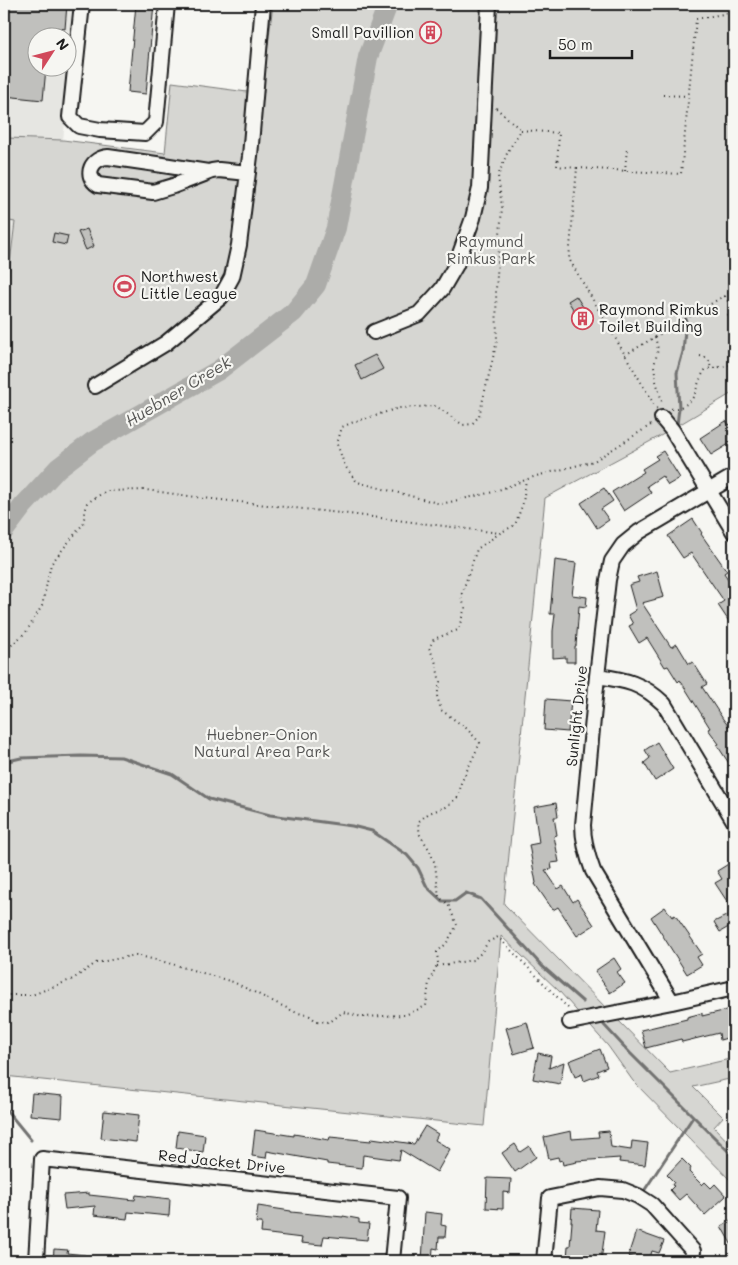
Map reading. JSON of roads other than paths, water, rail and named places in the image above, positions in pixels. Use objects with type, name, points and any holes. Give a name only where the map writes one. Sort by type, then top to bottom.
[{"type":"street","points":[[82,4],[70,117],[79,126],[100,130],[145,133],[156,122],[167,4]]},
{"type":"street","points":[[95,386],[166,343],[221,297],[232,277],[239,245],[248,173],[263,4]]},
{"type":"street","points":[[374,332],[419,314],[442,288],[456,265],[473,218],[480,188],[489,4]]},
{"type":"street","points":[[208,172],[108,157],[101,158],[95,162],[90,170],[90,177],[98,185],[153,192],[208,172],[219,170],[248,173]]},
{"type":"street","points":[[665,411],[671,429],[734,532]]},
{"type":"street","name":"Sunlight Drive","points":[[672,1002],[593,871],[586,854],[583,836],[597,676],[608,580],[612,561],[624,545],[639,532],[734,476]]},
{"type":"street","points":[[597,676],[640,685],[664,704],[734,821]]},
{"type":"street","points":[[575,1021],[734,988]]},
{"type":"street","name":"Red Jacket Drive","points":[[36,1261],[42,1158],[398,1198],[392,1261]]},
{"type":"street","points":[[544,1261],[550,1198],[600,1188],[623,1190],[638,1196],[652,1205],[692,1256]]},
{"type":"waterway","name":"Huebner Creek","points":[[4,531],[23,506],[58,468],[92,442],[219,370],[294,312],[316,285],[336,228],[368,57],[388,4]]},
{"type":"waterway","points":[[677,425],[679,408],[677,373],[683,352],[686,319]]},
{"type":"waterway","points":[[4,762],[21,758],[121,757],[172,774],[209,799],[270,815],[352,826],[372,831],[407,855],[418,868],[427,887],[442,901],[455,901],[466,893],[481,899],[542,966],[583,1002]]},
{"type":"waterway","points":[[604,1025],[734,1157]]},
{"type":"waterway","points":[[4,1107],[31,1140]]},
{"type":"waterway","points":[[644,1191],[693,1117]]},
{"type":"place","name":"Small Pavillion","points":[[430,33]]},
{"type":"place","name":"Northwest Little League","points":[[125,286]]},
{"type":"place","name":"Raymond Rimkus Toilet Building","points":[[583,319]]},
{"type":"park label","name":"Raymund Rimkus Park","points":[[491,250]]},
{"type":"park label","name":"Huebner-Onion Natural Area Park","points":[[262,744]]}]
